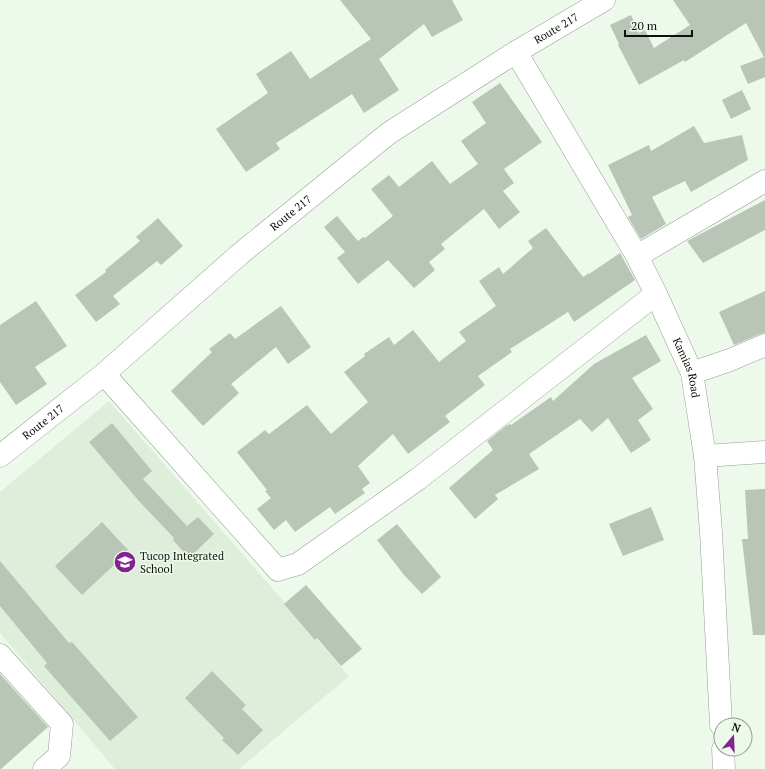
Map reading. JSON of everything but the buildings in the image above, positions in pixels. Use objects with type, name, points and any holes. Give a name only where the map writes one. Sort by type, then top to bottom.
[{"type":"street","name":"Route 217","points":[[0,456],[104,374],[240,254],[389,133],[516,52],[604,0]]},
{"type":"street","name":"Kamias Road","points":[[516,52],[637,256],[692,373],[705,456],[711,532],[721,717]]},
{"type":"street","points":[[637,256],[765,181]]},
{"type":"street","points":[[104,374],[278,570],[298,564],[418,479],[656,294]]},
{"type":"street","points":[[692,373],[730,360],[765,344]]},
{"type":"street","points":[[705,456],[765,452]]},
{"type":"street","points":[[0,655],[62,724],[59,756],[44,769]]},
{"type":"street","points":[[723,757],[724,769]]},
{"type":"shaded area","name":"Tucop Integrated School","points":[[109,401],[349,676],[239,769],[115,769],[0,633],[0,492]]},
{"type":"place","name":"Tucop Integrated School","points":[[125,562]]}]
